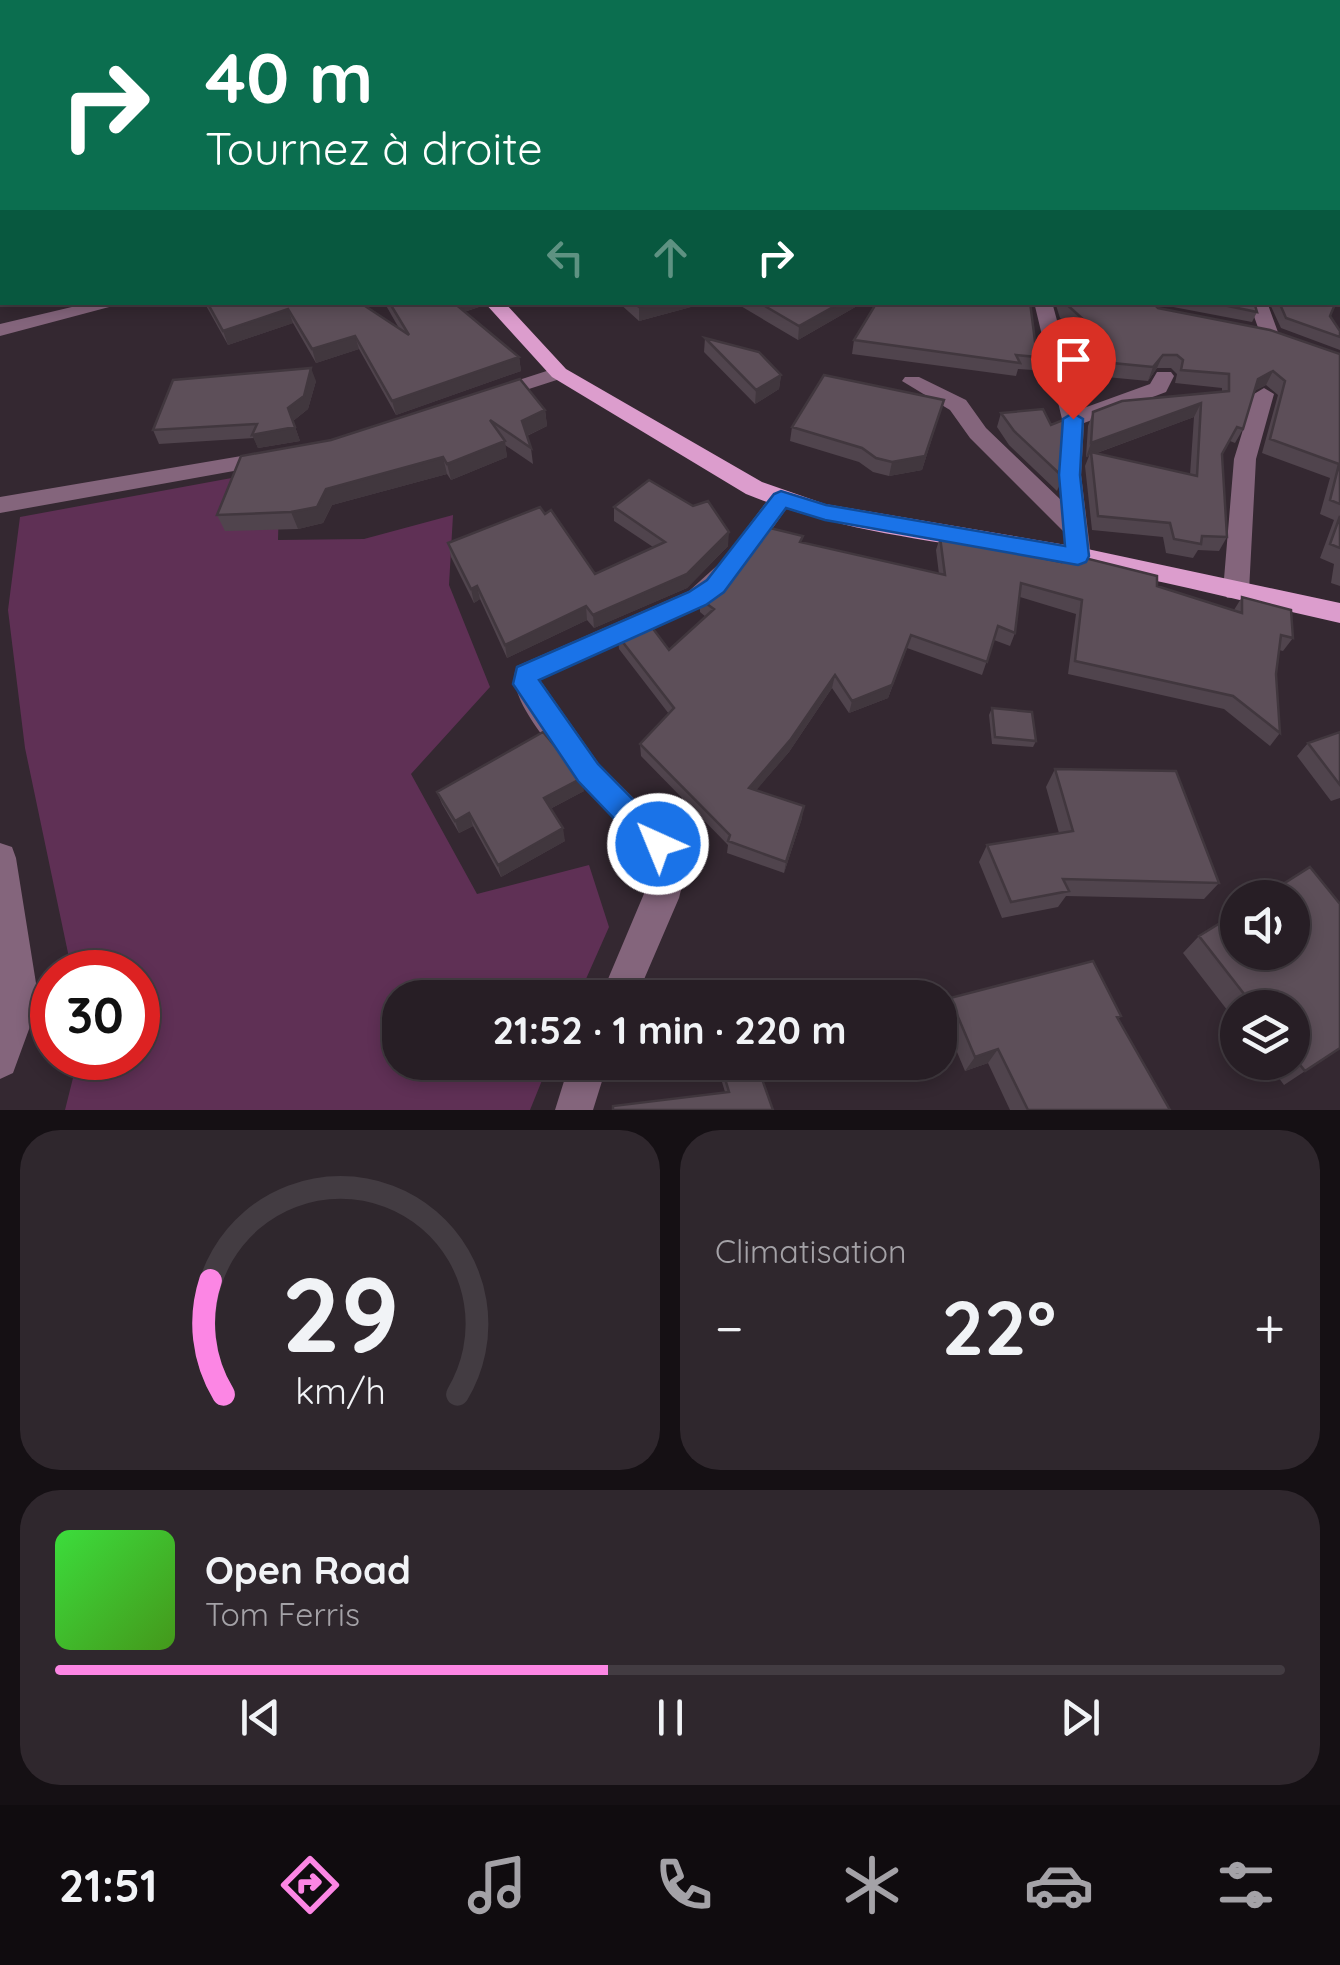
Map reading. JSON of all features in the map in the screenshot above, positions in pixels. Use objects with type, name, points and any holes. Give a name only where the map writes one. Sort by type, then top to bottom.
[{"type":"main road","points":[[496,305],[559,373],[690,452],[781,499],[825,512],[1078,556],[1340,613]]},
{"type":"street","points":[[0,330],[106,305]]},
{"type":"street","points":[[1044,305],[1073,419],[1070,475],[1078,556]]},
{"type":"street","points":[[1259,305],[1268,336]]},
{"type":"street","points":[[471,402],[559,373]]},
{"type":"street","points":[[1073,419],[1159,388],[1164,376]]},
{"type":"street","points":[[912,381],[958,405],[978,433],[1073,526]]},
{"type":"street","points":[[1236,591],[1246,459],[1264,394]]},
{"type":"street","points":[[1,510],[298,454]]},
{"type":"street","points":[[626,980],[670,870],[658,844],[588,772],[526,684],[526,674],[707,592],[730,569],[781,499]]},
{"type":"street","points":[[0,858],[22,1002],[0,1060]]},
{"type":"street","points":[[574,1110],[583,1080]]},
{"type":"shaded area","points":[[280,469],[278,540],[364,539],[453,515],[449,585],[490,687],[411,774],[477,894],[589,865],[609,927],[586,980],[382,980],[382,1080],[542,1080],[530,1110],[65,1110],[72,1080],[160,1080],[160,950],[67,950],[25,748],[8,610],[20,517]]},
{"type":"building","points":[[209,305],[364,305],[409,335],[391,305],[457,305],[519,357],[392,401],[355,336],[312,349],[288,309],[223,331]]},
{"type":"building","points":[[763,305],[837,305],[799,326]]},
{"type":"building","points":[[875,305],[1030,305],[1037,357],[1016,355],[1020,363],[854,340]]},
{"type":"building","points":[[1067,305],[1155,305],[1270,330],[1340,354],[1340,504],[1330,500],[1339,464],[1270,439],[1285,381],[1273,371],[1258,379],[1243,429],[1237,427],[1222,454],[1227,537],[1202,536],[1201,544],[1174,539],[1170,523],[1098,516],[1091,452],[1197,476],[1201,403],[1091,443],[1093,412],[1122,401],[1229,391],[1229,374],[1181,370],[1183,360],[1177,355],[1163,355],[1153,367],[1102,362],[1085,321]]},
{"type":"building","points":[[1223,305],[1255,305],[1257,312]]},
{"type":"building","points":[[1280,305],[1335,305],[1330,316],[1340,337],[1286,318]]},
{"type":"building","points":[[705,338],[759,352],[781,375],[756,390]]},
{"type":"building","points":[[311,368],[304,396],[288,408],[295,427],[252,435],[257,424],[153,430],[173,380]]},
{"type":"building","points":[[824,375],[944,400],[925,456],[892,462],[876,458],[862,448],[792,427]]},
{"type":"building","points":[[520,379],[545,410],[522,421],[531,448],[490,420],[505,441],[447,464],[443,457],[326,489],[317,507],[217,515],[241,456],[331,440]]},
{"type":"building","points":[[1043,409],[1051,425],[1063,420],[1063,477],[1014,431],[1001,413]]},
{"type":"building","points":[[649,480],[693,506],[708,501],[729,532],[687,574],[593,615],[586,606],[505,645],[477,586],[471,589],[448,543],[540,507],[545,514],[551,510],[595,574],[665,542],[614,507]]},
{"type":"building","points":[[1340,516],[1340,548],[1330,544]]},
{"type":"building","points":[[770,528],[803,536],[800,542],[945,575],[940,537],[1061,562],[1061,552],[1157,576],[1157,586],[1242,613],[1242,597],[1291,610],[1293,638],[1281,635],[1276,674],[1280,733],[1233,696],[1075,661],[1082,600],[1021,583],[1015,633],[998,626],[987,662],[911,635],[892,685],[852,701],[835,675],[791,739],[749,788],[804,806],[786,862],[728,841],[730,835],[640,744],[674,708],[618,636],[648,622],[669,650],[714,609],[700,599],[743,565]]},
{"type":"building","points":[[992,708],[1032,712],[1036,741],[995,737]]},
{"type":"building","points":[[543,732],[582,778],[544,798],[563,828],[498,865],[469,813],[455,821],[437,792]]},
{"type":"building","points":[[1340,732],[1340,785],[1308,743]]},
{"type":"building","points":[[1055,769],[1176,771],[1219,883],[1063,879],[1069,891],[1011,902],[987,845],[1073,831]]},
{"type":"building","points":[[1310,867],[1340,904],[1340,1048],[1310,1068],[1310,990],[1241,990],[1225,970],[1310,970],[1310,880],[1289,880]]},
{"type":"building","points":[[1220,923],[1220,963],[1199,936]]},
{"type":"building","points":[[1093,961],[1121,1016],[1117,1017],[1170,1110],[1028,1110],[998,1049],[975,1057],[957,1015],[957,996]]},
{"type":"building","points":[[725,1080],[762,1080],[773,1110],[613,1110],[613,1106],[729,1092]]},
{"type":"route","points":[[658,844],[588,772],[526,684],[526,674],[698,598],[716,586],[781,499],[825,512],[1078,556],[1070,475],[1073,419]]}]
